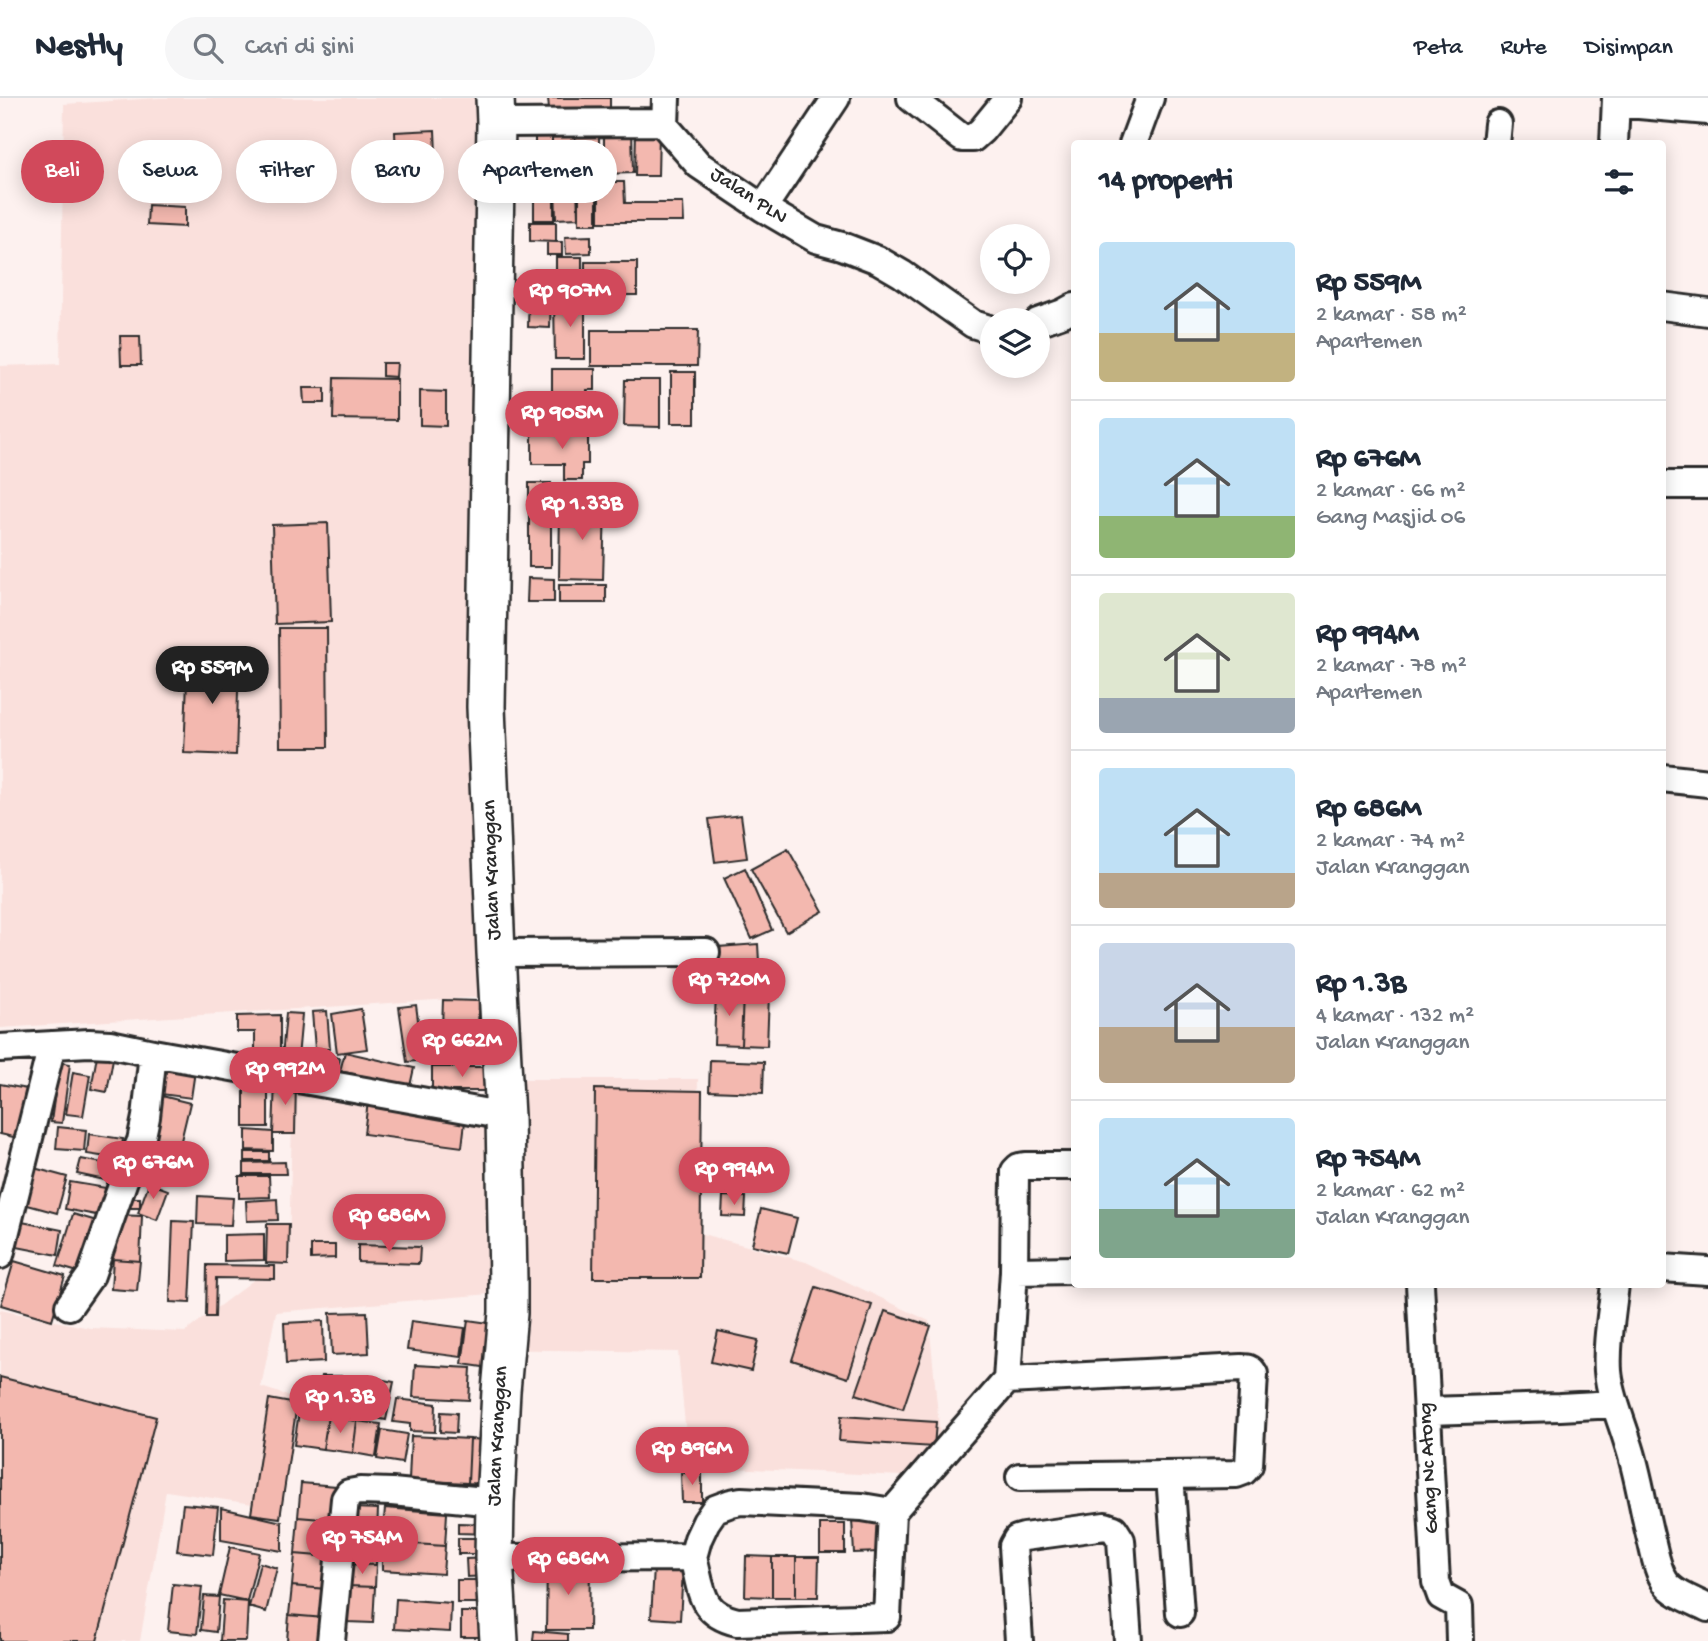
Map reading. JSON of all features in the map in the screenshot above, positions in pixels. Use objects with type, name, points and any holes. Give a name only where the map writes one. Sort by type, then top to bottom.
[{"type":"main road","name":"Jalan Kranggan","points":[[495,110],[486,707],[505,1115],[508,1313],[495,1502],[494,1558],[499,1641]]},
{"type":"street","points":[[665,126],[666,98]]},
{"type":"street","points":[[763,208],[836,98]]},
{"type":"street","points":[[911,98],[962,138],[973,138],[1008,98]]},
{"type":"street","points":[[1134,140],[1150,98]]},
{"type":"street","points":[[1614,140],[1616,101],[1708,111]]},
{"type":"street","points":[[495,110],[659,122],[665,126]]},
{"type":"street","name":"Jalan PLN","points":[[665,126],[699,166],[763,208],[816,239],[878,260],[980,326]]},
{"type":"street","points":[[1666,307],[1708,312]]},
{"type":"street","points":[[1050,318],[1071,309]]},
{"type":"street","points":[[1666,485],[1708,485]]},
{"type":"street","points":[[1666,778],[1708,783]]},
{"type":"street","points":[[496,953],[706,952]]},
{"type":"street","points":[[0,1048],[89,1042],[110,1044],[153,1054],[505,1115]]},
{"type":"street","points":[[0,1255],[52,1045]]},
{"type":"street","points":[[69,1306],[91,1275],[124,1180],[141,1141],[153,1054]]},
{"type":"street","points":[[892,1512],[862,1507],[741,1501],[715,1509],[698,1539],[693,1558],[705,1603],[712,1612],[737,1622],[888,1629],[892,1512],[1007,1380],[1014,1271],[1015,1171],[1025,1166],[1071,1166]]},
{"type":"street","points":[[1666,1268],[1708,1271]]},
{"type":"street","points":[[1014,1271],[1071,1270]]},
{"type":"street","name":"Gang Nc Atong","points":[[1420,1288],[1436,1582],[1441,1596],[1459,1606],[1460,1641]]},
{"type":"street","points":[[1615,1288],[1608,1372],[1658,1567],[1667,1584],[1708,1608]]},
{"type":"street","points":[[1007,1380],[1242,1368],[1249,1368],[1254,1374],[1249,1465],[1244,1471],[1237,1474],[1020,1477]]},
{"type":"street","points":[[1427,1411],[1615,1404]]},
{"type":"street","points":[[1170,1475],[1180,1613]]},
{"type":"street","points":[[331,1641],[345,1499],[349,1493],[393,1492],[495,1502]]},
{"type":"street","points":[[1019,1641],[1013,1546],[1017,1539],[1105,1526],[1114,1529],[1121,1540],[1128,1641]]},
{"type":"street","points":[[494,1558],[693,1558]]},
{"type":"shaded area","points":[[159,98],[476,98],[476,140],[458,140],[458,203],[477,203],[482,997],[0,1028],[0,366],[60,364],[62,203],[104,203],[104,140],[63,140],[64,104]]},
{"type":"shaded area","points":[[293,1072],[488,1109],[486,1079],[698,1079],[695,1232],[806,1262],[929,1321],[944,1478],[689,1466],[678,1352],[490,1349],[490,1294],[276,1312],[261,1387],[292,1397],[272,1507],[166,1491],[140,1641],[0,1641],[0,1310],[90,1328],[185,1332],[289,1253]]},
{"type":"building","points":[[548,98],[610,98],[610,109],[549,109]]},
{"type":"building","points":[[604,128],[632,128],[633,173],[617,174],[617,140],[604,140]]},
{"type":"building","points":[[435,130],[435,140],[395,140],[395,132]]},
{"type":"building","points":[[636,130],[659,131],[658,176],[635,176]]},
{"type":"building","points":[[535,133],[552,133],[552,140],[535,140]]},
{"type":"building","points":[[552,133],[575,133],[575,140],[552,140]]},
{"type":"building","points":[[575,133],[599,133],[599,140],[575,140]]},
{"type":"building","points":[[617,182],[624,182],[625,203],[683,203],[684,222],[599,222],[599,203],[617,203]]},
{"type":"building","points":[[534,203],[554,203],[554,220],[534,220]]},
{"type":"building","points":[[556,203],[578,203],[578,218],[556,219]]},
{"type":"building","points":[[579,203],[597,203],[597,224],[579,224]]},
{"type":"building","points":[[148,205],[185,207],[185,227],[147,225]]},
{"type":"building","points":[[530,222],[556,222],[556,242],[530,241]]},
{"type":"building","points":[[591,236],[591,253],[566,254],[565,237]]},
{"type":"building","points":[[547,242],[562,242],[562,255],[547,255]]},
{"type":"building","points":[[556,257],[582,257],[582,293],[556,294]]},
{"type":"building","points":[[585,262],[637,262],[637,295],[585,295]]},
{"type":"building","points":[[529,292],[551,293],[550,328],[528,327]]},
{"type":"building","points":[[585,298],[585,359],[555,359],[554,299]]},
{"type":"building","points":[[591,330],[698,330],[697,366],[591,366]]},
{"type":"building","points":[[120,336],[140,336],[141,365],[121,365]]},
{"type":"building","points":[[382,363],[397,363],[396,377],[382,376]]},
{"type":"building","points":[[552,369],[595,369],[595,390],[587,390],[587,400],[552,400]]},
{"type":"building","points":[[671,372],[695,372],[695,423],[671,423]]},
{"type":"building","points":[[334,378],[397,379],[397,420],[333,419]]},
{"type":"building","points":[[625,380],[660,380],[660,427],[624,426]]},
{"type":"building","points":[[303,388],[325,388],[325,403],[304,403]]},
{"type":"building","points":[[420,391],[446,392],[446,426],[420,425]]},
{"type":"building","points":[[553,404],[589,404],[589,426],[553,427]]},
{"type":"building","points":[[532,432],[588,432],[588,464],[582,464],[582,480],[564,480],[564,464],[532,464]]},
{"type":"building","points":[[529,483],[551,483],[551,567],[529,567]]},
{"type":"building","points":[[560,505],[605,505],[603,580],[559,579]]},
{"type":"building","points":[[328,523],[331,622],[275,624],[272,525]]},
{"type":"building","points":[[528,578],[554,579],[554,602],[527,602]]},
{"type":"building","points":[[559,585],[606,585],[606,603],[559,603]]},
{"type":"building","points":[[279,628],[327,628],[328,747],[280,747]]},
{"type":"building","points":[[188,658],[239,659],[236,755],[184,753]]},
{"type":"building","points":[[741,815],[747,858],[715,862],[709,819]]},
{"type":"building","points":[[788,849],[823,911],[786,932],[751,869]]},
{"type":"building","points":[[745,868],[772,930],[752,939],[724,878]]},
{"type":"building","points":[[758,944],[760,980],[721,983],[718,947]]},
{"type":"building","points":[[716,992],[743,993],[741,1045],[714,1044]]},
{"type":"building","points":[[743,993],[769,994],[767,1046],[741,1045]]},
{"type":"building","points":[[443,1000],[479,1001],[477,1057],[441,1056]]},
{"type":"building","points":[[416,1005],[419,1028],[434,1027],[437,1059],[407,1062],[399,1007]]},
{"type":"building","points":[[361,1009],[367,1049],[337,1053],[332,1014]]},
{"type":"building","points":[[327,1011],[330,1049],[315,1049],[312,1012]]},
{"type":"building","points":[[286,1013],[302,1014],[298,1058],[282,1057]]},
{"type":"building","points":[[280,1015],[280,1055],[255,1055],[255,1032],[237,1032],[237,1016]]},
{"type":"building","points":[[98,1050],[114,1053],[107,1092],[91,1089]]},
{"type":"building","points":[[305,1050],[340,1058],[338,1068],[303,1059]]},
{"type":"building","points":[[345,1052],[414,1068],[410,1086],[340,1071]]},
{"type":"building","points":[[710,1060],[764,1062],[763,1093],[709,1091]]},
{"type":"building","points":[[59,1062],[70,1064],[62,1123],[51,1122]]},
{"type":"building","points":[[165,1067],[195,1071],[191,1098],[161,1094]]},
{"type":"building","points":[[432,1067],[493,1067],[493,1091],[432,1091]]},
{"type":"building","points":[[73,1072],[90,1075],[83,1116],[66,1114]]},
{"type":"building","points":[[244,1077],[268,1077],[268,1127],[244,1127]]},
{"type":"building","points":[[275,1080],[296,1080],[295,1134],[273,1134]]},
{"type":"building","points":[[0,1084],[27,1089],[18,1138],[0,1134]]},
{"type":"building","points":[[595,1089],[702,1091],[700,1278],[593,1278]]},
{"type":"building","points":[[158,1095],[190,1103],[179,1149],[147,1142]]},
{"type":"building","points":[[368,1101],[466,1113],[462,1147],[364,1134]]},
{"type":"building","points":[[58,1127],[86,1130],[84,1151],[56,1149]]},
{"type":"building","points":[[246,1130],[273,1132],[273,1151],[246,1150]]},
{"type":"building","points":[[89,1134],[123,1139],[120,1159],[87,1154]]},
{"type":"building","points":[[245,1152],[269,1152],[269,1161],[245,1161]]},
{"type":"building","points":[[81,1159],[108,1164],[105,1180],[77,1174]]},
{"type":"building","points":[[285,1162],[286,1174],[244,1174],[244,1163]]},
{"type":"building","points":[[34,1168],[67,1177],[57,1213],[24,1204]]},
{"type":"building","points":[[239,1176],[269,1176],[270,1197],[239,1198]]},
{"type":"building","points":[[70,1182],[106,1188],[101,1216],[65,1209]]},
{"type":"building","points":[[149,1183],[168,1190],[157,1220],[138,1213]]},
{"type":"building","points":[[198,1196],[233,1198],[231,1225],[197,1224]]},
{"type":"building","points":[[723,1196],[746,1197],[745,1217],[722,1216]]},
{"type":"building","points":[[123,1198],[140,1198],[140,1208],[122,1208]]},
{"type":"building","points":[[277,1199],[278,1220],[247,1221],[246,1201]]},
{"type":"building","points":[[761,1209],[797,1218],[788,1253],[752,1245]]},
{"type":"building","points":[[73,1214],[100,1222],[85,1274],[57,1266]]},
{"type":"building","points":[[116,1215],[142,1216],[140,1261],[113,1259]]},
{"type":"building","points":[[173,1221],[194,1222],[190,1303],[170,1302]]},
{"type":"building","points":[[22,1222],[62,1230],[58,1255],[17,1247]]},
{"type":"building","points":[[267,1224],[289,1224],[288,1264],[266,1263]]},
{"type":"building","points":[[264,1234],[264,1260],[224,1261],[224,1235]]},
{"type":"building","points":[[311,1245],[335,1245],[335,1258],[311,1259]]},
{"type":"building","points":[[358,1245],[420,1247],[419,1264],[358,1262]]},
{"type":"building","points":[[113,1259],[140,1261],[137,1291],[111,1289]]},
{"type":"building","points":[[14,1261],[65,1276],[52,1320],[1,1305]]},
{"type":"building","points":[[207,1265],[275,1266],[275,1279],[216,1278],[215,1317],[206,1317]]},
{"type":"building","points":[[816,1287],[872,1305],[848,1378],[792,1360]]},
{"type":"building","points":[[885,1311],[931,1326],[903,1409],[856,1394]]},
{"type":"building","points":[[367,1312],[369,1353],[332,1355],[330,1313]]},
{"type":"building","points":[[468,1320],[496,1324],[490,1368],[462,1364]]},
{"type":"building","points":[[323,1321],[324,1362],[286,1364],[284,1323]]},
{"type":"building","points":[[411,1321],[465,1328],[461,1357],[407,1350]]},
{"type":"building","points":[[718,1331],[758,1340],[751,1371],[711,1362]]},
{"type":"building","points":[[415,1365],[471,1368],[469,1400],[413,1397]]},
{"type":"building","points":[[321,1376],[332,1376],[331,1406],[321,1406]]},
{"type":"building","points":[[332,1376],[348,1376],[347,1406],[331,1406]]},
{"type":"building","points":[[0,1377],[156,1417],[97,1641],[0,1641]]},
{"type":"building","points":[[369,1377],[394,1382],[386,1420],[361,1415]]},
{"type":"building","points":[[269,1399],[297,1404],[280,1518],[251,1514]]},
{"type":"building","points":[[397,1399],[436,1404],[435,1432],[410,1431],[410,1424],[393,1422]]},
{"type":"building","points":[[351,1401],[362,1403],[360,1413],[350,1411]]},
{"type":"building","points":[[299,1412],[328,1416],[323,1449],[294,1445]]},
{"type":"building","points":[[441,1412],[457,1413],[456,1433],[440,1432]]},
{"type":"building","points":[[328,1416],[357,1421],[353,1453],[323,1449]]},
{"type":"building","points":[[841,1416],[936,1422],[934,1447],[839,1441]]},
{"type":"building","points":[[357,1421],[381,1424],[376,1457],[353,1453]]},
{"type":"building","points":[[382,1430],[407,1434],[402,1463],[377,1459]]},
{"type":"building","points":[[411,1436],[470,1439],[468,1483],[409,1480]]},
{"type":"building","points":[[470,1439],[489,1440],[487,1484],[468,1483]]},
{"type":"building","points":[[681,1473],[702,1473],[702,1502],[682,1502]]},
{"type":"building","points":[[301,1483],[336,1486],[333,1520],[298,1517]]},
{"type":"building","points":[[183,1504],[218,1507],[213,1555],[177,1551]]},
{"type":"building","points":[[221,1508],[282,1522],[282,1551],[221,1540]]},
{"type":"building","points":[[352,1508],[378,1509],[377,1532],[351,1531]]},
{"type":"building","points":[[385,1508],[447,1513],[445,1546],[382,1542]]},
{"type":"building","points":[[298,1517],[333,1520],[330,1557],[295,1554]]},
{"type":"building","points":[[878,1519],[880,1552],[854,1553],[852,1520]]},
{"type":"building","points":[[458,1523],[491,1524],[491,1534],[458,1533]]},
{"type":"building","points":[[820,1524],[845,1524],[845,1553],[820,1553]]},
{"type":"building","points":[[351,1531],[377,1532],[376,1565],[349,1564]]},
{"type":"building","points":[[458,1538],[494,1538],[494,1554],[458,1554]]},
{"type":"building","points":[[382,1542],[445,1546],[443,1574],[382,1570]]},
{"type":"building","points":[[230,1547],[259,1553],[247,1601],[219,1595]]},
{"type":"building","points":[[295,1554],[330,1557],[326,1589],[292,1586]]},
{"type":"building","points":[[746,1556],[772,1557],[772,1597],[745,1596]]},
{"type":"building","points":[[772,1557],[796,1557],[796,1597],[772,1597]]},
{"type":"building","points":[[796,1557],[819,1557],[818,1597],[796,1597]]},
{"type":"building","points":[[488,1558],[489,1576],[467,1577],[466,1559]]},
{"type":"building","points":[[260,1563],[277,1568],[266,1612],[249,1607]]},
{"type":"building","points":[[349,1564],[376,1565],[375,1587],[348,1586]]},
{"type":"building","points":[[547,1564],[590,1565],[589,1630],[546,1630]]},
{"type":"building","points":[[654,1568],[683,1570],[680,1620],[651,1618]]},
{"type":"building","points":[[457,1580],[493,1580],[493,1603],[457,1603]]},
{"type":"building","points":[[173,1584],[202,1587],[197,1634],[168,1631]]},
{"type":"building","points":[[292,1586],[326,1589],[324,1618],[289,1615]]},
{"type":"building","points":[[348,1586],[375,1587],[373,1623],[347,1622]]},
{"type":"building","points":[[204,1596],[219,1597],[216,1632],[201,1630]]},
{"type":"building","points":[[396,1599],[451,1603],[450,1632],[394,1629]]},
{"type":"building","points":[[223,1600],[248,1602],[246,1641],[220,1641]]},
{"type":"building","points":[[461,1612],[493,1612],[493,1637],[461,1637]]},
{"type":"building","points":[[289,1615],[324,1618],[322,1641],[287,1641]]},
{"type":"building","points":[[534,1631],[568,1634],[568,1641],[533,1641]]}]
